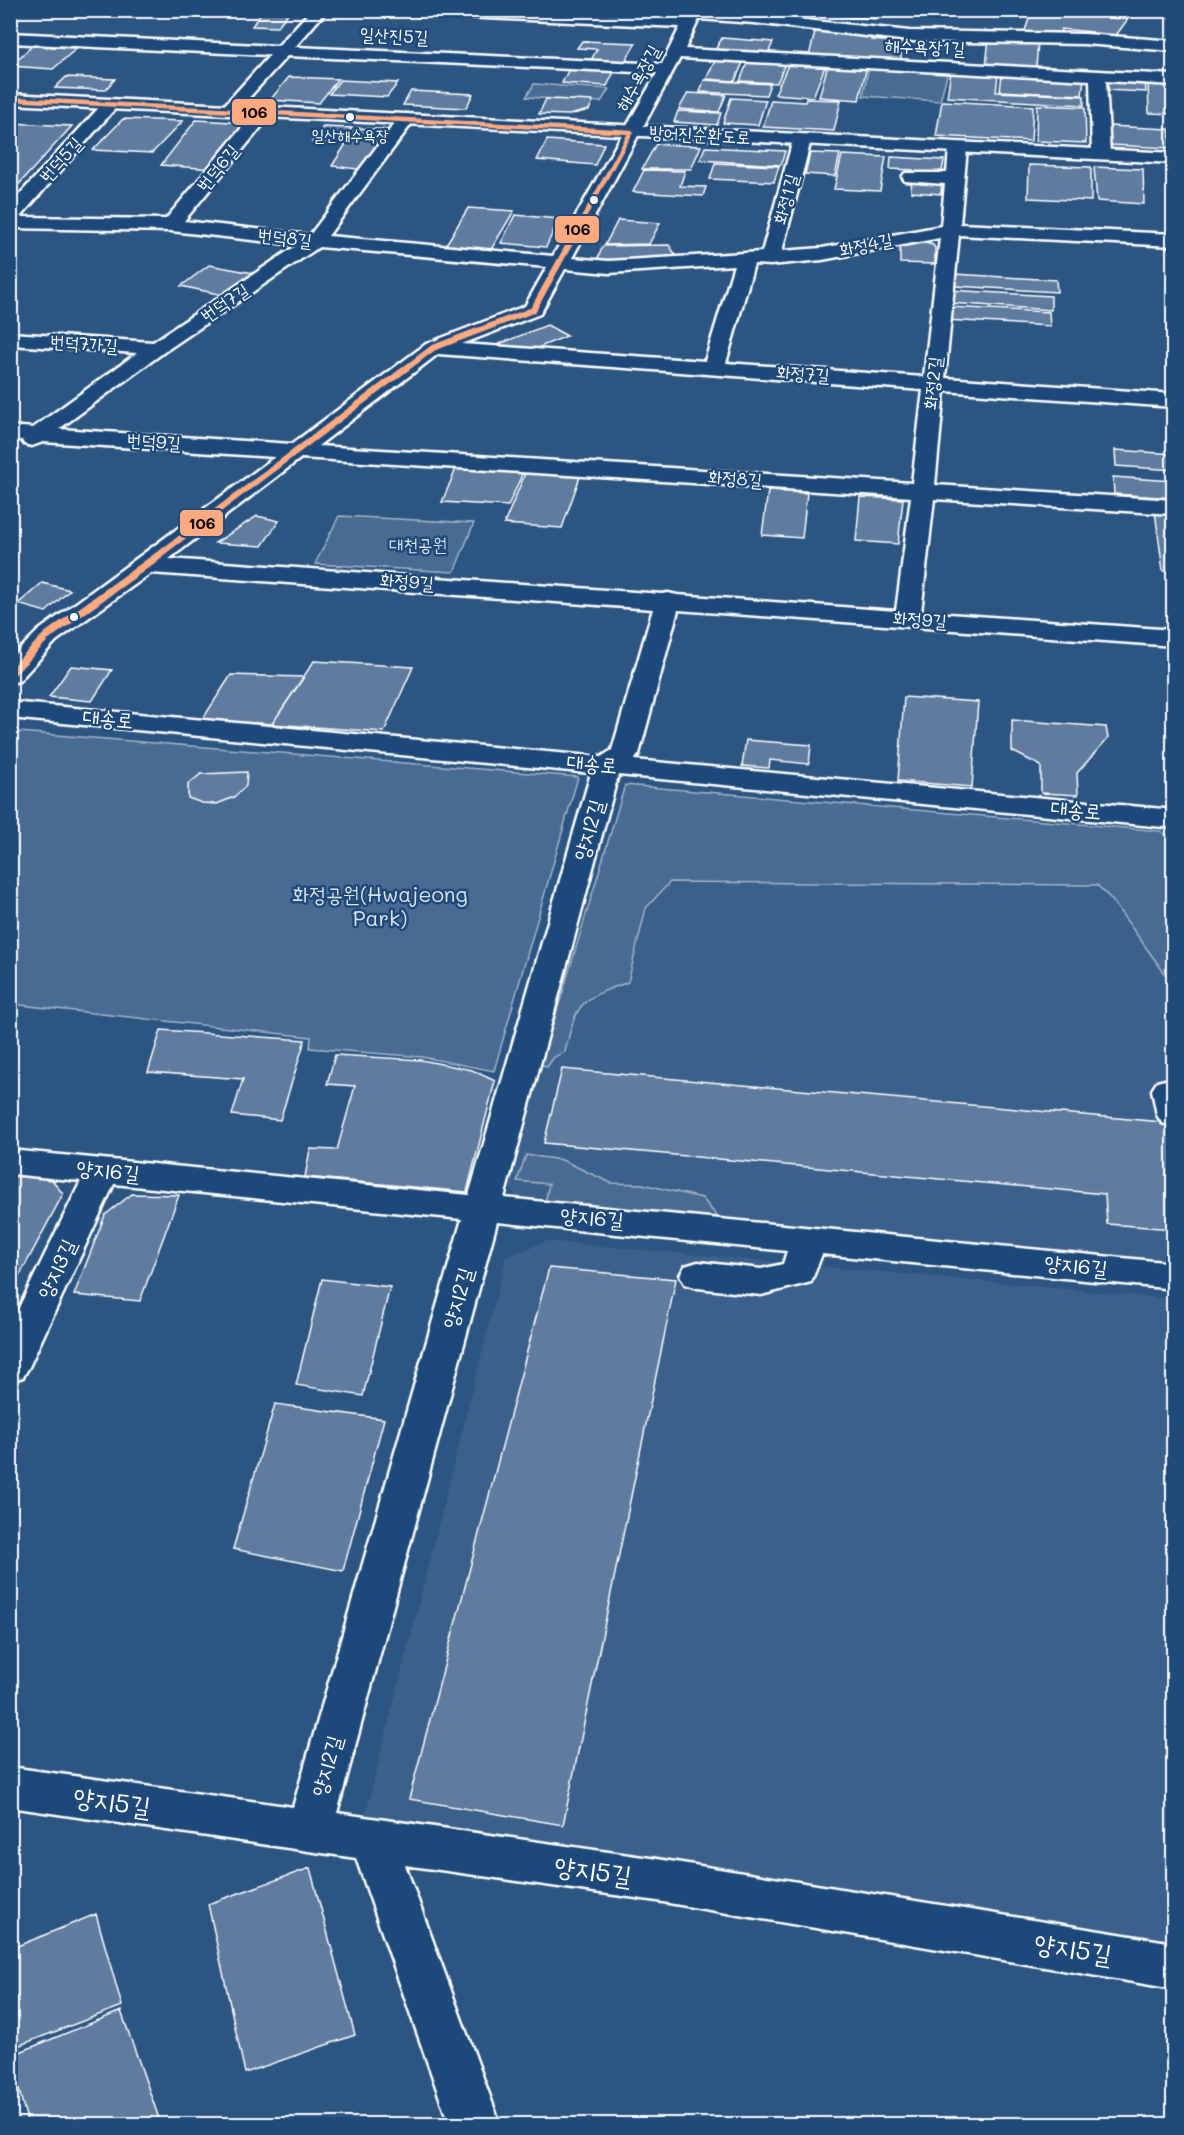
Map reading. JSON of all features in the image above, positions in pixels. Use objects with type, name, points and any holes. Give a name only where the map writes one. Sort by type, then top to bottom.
[{"type":"street","points":[[229,109],[285,51],[320,10]]},
{"type":"street","points":[[398,10],[754,18],[909,36],[1085,39],[1173,46]]},
{"type":"street","points":[[1164,10],[1173,12]]},
{"type":"street","name":"해수욕장길","points":[[10,675],[47,636],[433,348],[533,310],[667,69],[693,16]]},
{"type":"street","name":"일산진5길","points":[[10,39],[667,69]]},
{"type":"street","name":"해수욕장1길","points":[[675,53],[1173,80]]},
{"type":"street","points":[[1098,76],[1101,154]]},
{"type":"street","name":"방어진순환도로","points":[[10,99],[1173,158]]},
{"type":"street","name":"번덕5길","points":[[10,217],[111,104]]},
{"type":"street","name":"번덕6길","points":[[171,225],[265,111]]},
{"type":"street","name":"번덕7길","points":[[10,454],[157,348],[315,242],[407,119]]},
{"type":"street","name":"화정1길","points":[[770,259],[802,140]]},
{"type":"street","name":"화정2길","points":[[908,619],[958,148]]},
{"type":"street","points":[[911,177],[955,179]]},
{"type":"street","name":"번덕8길","points":[[10,222],[171,225],[315,242],[559,263]]},
{"type":"street","name":"화정4길","points":[[559,263],[609,267],[770,259],[822,254],[949,230],[1173,240]]},
{"type":"street","points":[[714,367],[746,261]]},
{"type":"street","name":"번덕7가길","points":[[10,339],[157,348]]},
{"type":"street","name":"화정7길","points":[[433,348],[1173,401]]},
{"type":"street","name":"번덕9길","points":[[10,433],[297,451]]},
{"type":"street","name":"화정8길","points":[[297,451],[1173,507]]},
{"type":"street","name":"화정9길","points":[[146,564],[1173,638]]},
{"type":"street","points":[[607,765],[625,754],[668,600]]},
{"type":"street","name":"대송로","points":[[10,710],[1173,819]]},
{"type":"street","name":"양지2길","points":[[309,1831],[607,765]]},
{"type":"street","points":[[1173,1090],[1169,1089],[1173,1115]]},
{"type":"street","name":"양지6길","points":[[10,1162],[1173,1276]]},
{"type":"street","name":"양지3길","points":[[10,1367],[103,1171]]},
{"type":"street","points":[[698,1275],[761,1282],[798,1273],[808,1239]]},
{"type":"street","name":"양지5길","points":[[10,1787],[657,1880],[1173,1966]]},
{"type":"street","points":[[373,1840],[474,2124]]},
{"type":"shaded area","points":[[625,785],[1173,832],[1173,1263],[521,1201],[505,1184]]},
{"type":"shaded area","points":[[547,1241],[1173,1299],[1173,1941],[365,1816],[506,1257]]},
{"type":"green space","points":[[869,66],[948,71],[940,101],[863,96]]},
{"type":"green space","points":[[534,84],[609,89],[601,102],[526,97]]},
{"type":"green space","name":"대천공원","points":[[339,516],[474,523],[454,572],[315,564]]},
{"type":"green space","name":"화정공원(Hwajeong Park)","points":[[19,732],[578,777],[494,1071],[422,1057],[310,1048],[311,1037],[11,1004],[10,745]]},
{"type":"green space","points":[[625,785],[1160,831],[1173,840],[1173,985],[1111,899],[1097,885],[670,882],[646,908],[628,982],[599,993],[583,1005],[573,1022],[565,1052],[554,1057],[547,1067],[541,1064]]},
{"type":"green space","points":[[526,1155],[562,1160],[611,1183],[642,1184],[702,1198],[720,1220],[545,1203],[549,1184],[517,1181]]},
{"type":"building","points":[[263,10],[289,12],[277,27],[252,26]]},
{"type":"building","points":[[627,10],[653,10],[651,14],[645,15],[624,14]]},
{"type":"building","points":[[827,10],[881,10],[878,19],[825,15]]},
{"type":"building","points":[[1031,12],[1128,19],[1114,38],[1092,37],[1092,32],[1061,29],[1061,34],[1024,34]]},
{"type":"building","points":[[816,28],[872,34],[871,40],[901,42],[901,61],[809,56]]},
{"type":"building","points":[[722,38],[773,42],[768,54],[714,52]]},
{"type":"building","points":[[989,39],[1038,40],[1036,69],[986,66]]},
{"type":"building","points":[[582,41],[636,43],[624,63],[590,62],[597,49],[577,48]]},
{"type":"building","points":[[32,46],[77,48],[53,69],[10,66]]},
{"type":"building","points":[[716,59],[744,60],[735,81],[706,79]]},
{"type":"building","points":[[748,61],[786,62],[777,83],[740,81]]},
{"type":"building","points":[[789,63],[826,64],[813,97],[775,94]]},
{"type":"building","points":[[828,64],[867,66],[859,100],[819,97]]},
{"type":"building","points":[[569,69],[614,72],[607,86],[562,83]]},
{"type":"building","points":[[951,71],[998,74],[996,92],[1084,96],[1084,105],[947,97]]},
{"type":"building","points":[[1002,74],[1084,78],[1082,95],[1000,91]]},
{"type":"building","points":[[66,77],[115,79],[105,90],[55,88]]},
{"type":"building","points":[[289,77],[338,79],[319,103],[270,100]]},
{"type":"building","points":[[340,80],[398,83],[387,97],[329,94]]},
{"type":"building","points":[[704,80],[770,84],[766,95],[700,92]]},
{"type":"building","points":[[1117,80],[1145,82],[1146,92],[1106,90],[1107,82]]},
{"type":"building","points":[[1148,82],[1174,83],[1174,114],[1149,113]]},
{"type":"building","points":[[411,91],[473,94],[466,108],[403,105]]},
{"type":"building","points":[[688,93],[726,95],[719,112],[679,109]]},
{"type":"building","points":[[731,98],[766,100],[758,125],[723,123]]},
{"type":"building","points":[[546,99],[593,101],[589,110],[569,115],[539,114]]},
{"type":"building","points":[[806,99],[841,100],[834,131],[763,127],[771,100],[805,102]]},
{"type":"building","points":[[942,101],[1033,106],[1031,141],[936,136]]},
{"type":"building","points":[[1037,105],[1085,107],[1086,143],[1036,141]]},
{"type":"building","points":[[678,111],[721,113],[717,125],[674,122]]},
{"type":"building","points":[[123,119],[183,121],[152,153],[93,150]]},
{"type":"building","points":[[196,120],[248,123],[212,169],[161,165]]},
{"type":"building","points":[[10,123],[72,126],[10,194]]},
{"type":"building","points":[[1109,126],[1169,129],[1171,148],[1110,145]]},
{"type":"building","points":[[323,127],[352,128],[339,143],[312,142]]},
{"type":"building","points":[[356,128],[393,130],[366,170],[332,166]]},
{"type":"building","points":[[547,140],[604,144],[595,165],[537,160]]},
{"type":"building","points":[[656,144],[701,146],[691,169],[642,169]]},
{"type":"building","points":[[705,147],[785,151],[781,165],[700,160]]},
{"type":"building","points":[[810,153],[840,154],[835,176],[805,174]]},
{"type":"building","points":[[842,155],[886,157],[880,191],[834,189]]},
{"type":"building","points":[[891,157],[944,160],[941,177],[912,176],[913,170],[890,169]]},
{"type":"building","points":[[715,163],[779,166],[774,182],[710,179]]},
{"type":"building","points":[[1029,165],[1091,167],[1091,201],[1028,198]]},
{"type":"building","points":[[1094,167],[1143,169],[1144,204],[1097,201]]},
{"type":"building","points":[[644,170],[685,171],[680,186],[706,187],[703,196],[633,192]]},
{"type":"building","points":[[912,177],[942,179],[941,194],[911,192]]},
{"type":"building","points":[[468,208],[514,211],[489,253],[444,248]]},
{"type":"building","points":[[515,215],[559,219],[546,247],[501,243]]},
{"type":"building","points":[[618,220],[660,223],[649,244],[605,245]]},
{"type":"building","points":[[917,241],[933,245],[935,264],[900,263],[900,244]]},
{"type":"building","points":[[669,245],[677,257],[597,260],[603,246]]},
{"type":"building","points":[[209,265],[265,275],[232,297],[181,286]]},
{"type":"building","points":[[954,274],[1056,280],[1057,292],[955,286]]},
{"type":"building","points":[[949,290],[1051,296],[1051,310],[949,303]]},
{"type":"building","points":[[947,307],[1049,312],[1050,326],[946,320]]},
{"type":"building","points":[[547,325],[567,336],[525,353],[489,348]]},
{"type":"building","points":[[1115,450],[1174,454],[1174,470],[1116,466]]},
{"type":"building","points":[[458,464],[525,468],[508,506],[442,502]]},
{"type":"building","points":[[527,469],[582,471],[562,528],[504,524]]},
{"type":"building","points":[[1113,477],[1174,481],[1174,498],[1114,494]]},
{"type":"building","points":[[768,491],[807,493],[802,538],[762,535]]},
{"type":"building","points":[[860,497],[903,499],[898,544],[856,541]]},
{"type":"building","points":[[1155,511],[1174,512],[1174,572],[1163,571]]},
{"type":"building","points":[[257,516],[279,521],[262,546],[215,543]]},
{"type":"building","points":[[42,583],[70,590],[46,612],[18,604]]},
{"type":"building","points":[[314,661],[413,667],[384,732],[272,724]]},
{"type":"building","points":[[71,666],[112,670],[92,701],[49,697]]},
{"type":"building","points":[[231,675],[304,677],[272,724],[202,720]]},
{"type":"building","points":[[904,697],[978,702],[972,787],[898,781]]},
{"type":"building","points":[[1012,720],[1106,727],[1108,738],[1077,773],[1078,795],[1041,793],[1041,766],[1012,751]]},
{"type":"building","points":[[746,740],[811,745],[809,764],[770,760],[769,768],[742,766]]},
{"type":"building","points":[[247,772],[246,786],[234,797],[217,804],[202,803],[188,798],[188,784],[201,774]]},
{"type":"building","points":[[161,1030],[305,1040],[280,1120],[232,1115],[243,1079],[148,1072]]},
{"type":"building","points":[[335,1055],[421,1060],[472,1070],[495,1081],[467,1192],[305,1177],[310,1149],[337,1150],[355,1086],[327,1084]]},
{"type":"building","points":[[562,1069],[1174,1123],[1174,1229],[1107,1224],[1105,1194],[544,1143]]},
{"type":"building","points":[[10,1169],[47,1173],[63,1194],[20,1275],[10,1275]]},
{"type":"building","points":[[132,1194],[179,1195],[140,1301],[74,1295],[105,1215]]},
{"type":"building","points":[[549,1268],[676,1279],[563,1825],[409,1799]]},
{"type":"building","points":[[322,1279],[390,1287],[363,1396],[296,1385]]},
{"type":"building","points":[[275,1404],[384,1419],[343,1571],[233,1549]]},
{"type":"building","points":[[310,1868],[355,2035],[245,2073],[208,1904]]},
{"type":"building","points":[[96,1914],[122,2006],[15,2047],[10,2024],[10,1949]]},
{"type":"building","points":[[121,2011],[161,2124],[28,2124],[10,2056]]},
{"type":"transit line","name":"106","points":[[10,99],[631,132],[533,310],[433,348],[146,565],[47,636],[10,674]]},
{"type":"place","name":"일산해수욕장","points":[[350,117]]}]
